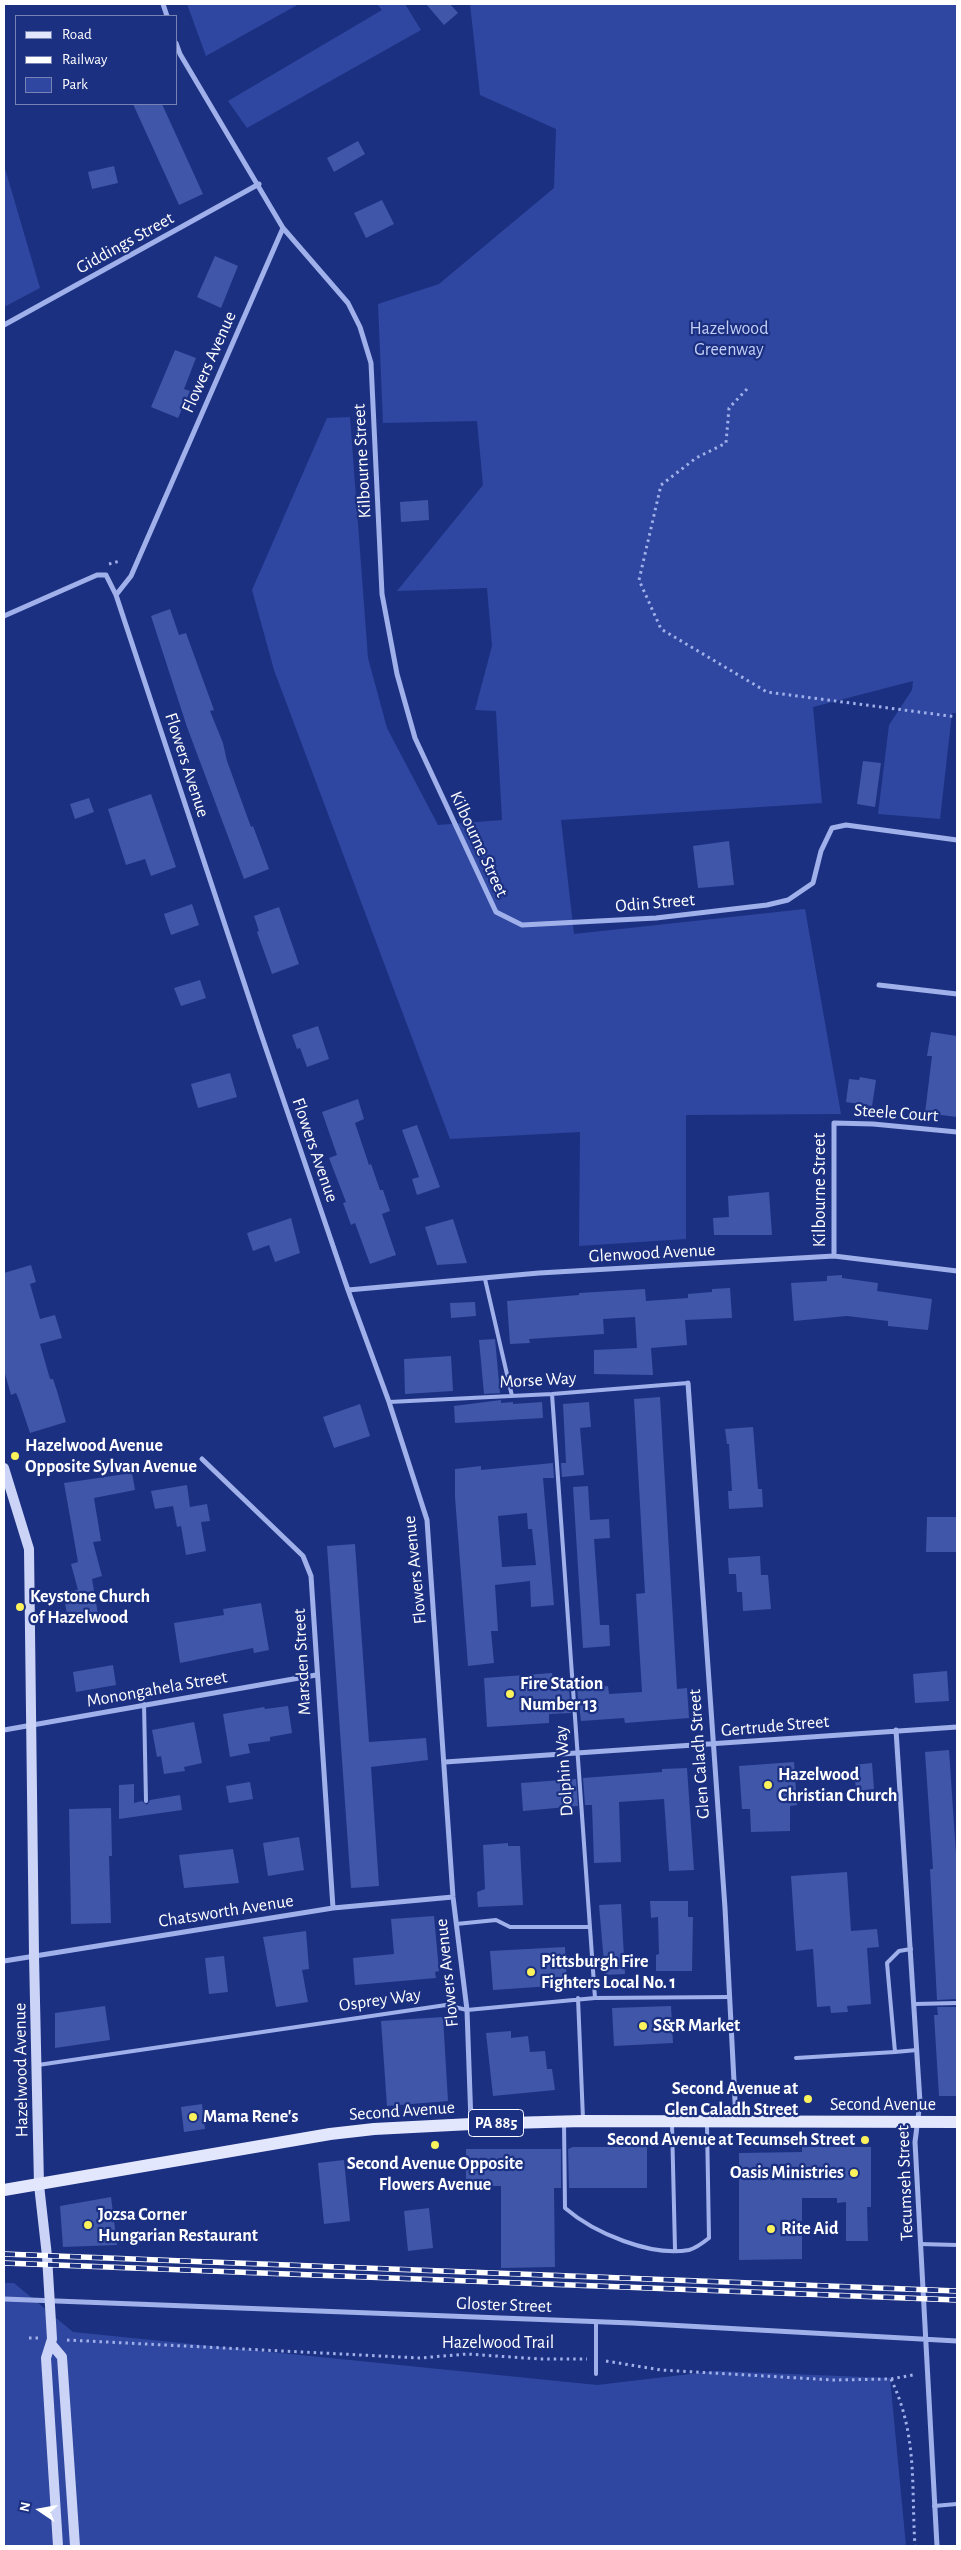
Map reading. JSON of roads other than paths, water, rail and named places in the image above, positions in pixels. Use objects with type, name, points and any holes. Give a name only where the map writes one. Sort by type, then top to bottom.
[{"type":"main road","name":"Hazelwood Avenue","points":[[4,1472],[29,1549],[30,1726],[39,2185],[50,2301],[52,2345],[46,2358],[58,2546]]},
{"type":"main road","name":"Second Avenue","points":[[4,2190],[330,2134],[374,2129],[583,2121],[736,2123],[957,2122]]},
{"type":"main road","name":"Hazelwood Avenue","points":[[52,2345],[62,2357],[75,2546]]},
{"type":"street","name":"Kilbourne Street","points":[[178,48],[259,184],[283,228],[348,303],[360,327],[371,363],[382,594],[397,674],[415,738],[496,912]]},
{"type":"street","name":"Giddings Street","points":[[4,325],[259,184]]},
{"type":"street","name":"Flowers Avenue","points":[[283,228],[131,576],[116,595],[348,1290],[427,1520],[453,1897],[467,2010],[471,2124]]},
{"type":"street","points":[[4,616],[97,575],[106,575],[116,595]]},
{"type":"street","name":"Odin Street","points":[[496,912],[522,925],[656,918],[767,905],[788,900],[813,883],[821,851],[832,828],[846,825],[957,840]]},
{"type":"street","points":[[879,985],[957,994]]},
{"type":"street","name":"Kilbourne Street","points":[[834,1124],[834,1256]]},
{"type":"street","name":"Steele Court","points":[[834,1124],[873,1124],[957,1132]]},
{"type":"street","name":"Glenwood Avenue","points":[[348,1290],[539,1273],[834,1256],[957,1272]]},
{"type":"street","name":"Glen Caladh Street","points":[[688,1383],[730,1997],[736,2123]]},
{"type":"street","name":"Marsden Street","points":[[202,1459],[303,1556],[311,1576],[316,1675],[333,1908]]},
{"type":"street","name":"Monongahela Street","points":[[4,1730],[316,1675]]},
{"type":"street","name":"Gertrude Street","points":[[445,1762],[957,1727]]},
{"type":"street","name":"Tecumseh Street","points":[[896,1730],[912,1949],[920,2102],[916,2123],[920,2244],[937,2546]]},
{"type":"street","name":"Chatsworth Avenue","points":[[4,1961],[333,1908],[453,1897]]},
{"type":"street","points":[[4,2299],[50,2301]]},
{"type":"street","name":"Gloster Street","points":[[50,2301],[596,2322],[957,2341]]},
{"type":"lane","points":[[485,1279],[512,1396]]},
{"type":"lane","name":"Morse Way","points":[[388,1402],[552,1394],[688,1383]]},
{"type":"lane","name":"Dolphin Way","points":[[552,1394],[595,1998]]},
{"type":"lane","points":[[144,1704],[146,1801]]},
{"type":"lane","points":[[456,1924],[496,1920],[510,1927],[589,1927]]},
{"type":"lane","points":[[895,2052],[887,1964],[899,1951],[912,1949]]},
{"type":"lane","name":"Osprey Way","points":[[37,2066],[446,2005],[467,2010],[578,1998],[730,1997]]},
{"type":"lane","points":[[578,1998],[583,2121]]},
{"type":"lane","points":[[915,2004],[957,2003]]},
{"type":"lane","points":[[796,2058],[917,2050]]},
{"type":"lane","points":[[564,2122],[566,2208],[577,2218],[622,2240],[646,2249],[690,2250],[709,2238],[707,2122]]},
{"type":"lane","points":[[672,2122],[675,2249]]},
{"type":"lane","points":[[920,2244],[957,2244]]},
{"type":"lane","points":[[596,2322],[596,2374]]},
{"type":"lane","points":[[934,2506],[957,2504]]},
{"type":"railway","points":[[4,2254],[957,2291]]},
{"type":"railway","points":[[4,2263],[957,2300]]},
{"type":"place","name":"Hazelwood Avenue Opposite Sylvan Avenue","points":[[15,1456]]},
{"type":"place","name":"Keystone Church of Hazelwood","points":[[20,1607]]},
{"type":"place","name":"Fire Station Number 13","points":[[510,1694]]},
{"type":"place","name":"Hazelwood Christian Church","points":[[768,1785]]},
{"type":"place","name":"Pittsburgh Fire Fighters Local No. 1","points":[[531,1972]]},
{"type":"place","name":"S&R Market","points":[[643,2026]]},
{"type":"place","name":"Second Avenue at Glen Caladh Street","points":[[808,2099]]},
{"type":"place","name":"Mama Rene's","points":[[193,2117]]},
{"type":"place","name":"Second Avenue at Tecumseh Street","points":[[865,2140]]},
{"type":"place","name":"Second Avenue Opposite Flowers Avenue","points":[[435,2145]]},
{"type":"place","name":"Oasis Ministries","points":[[854,2173]]},
{"type":"place","name":"Jozsa Corner Hungarian Restaurant","points":[[88,2225]]},
{"type":"place","name":"Rite Aid","points":[[771,2229]]},
{"type":"park label","name":"Hazelwood Greenway","points":[[729,339]]}]
